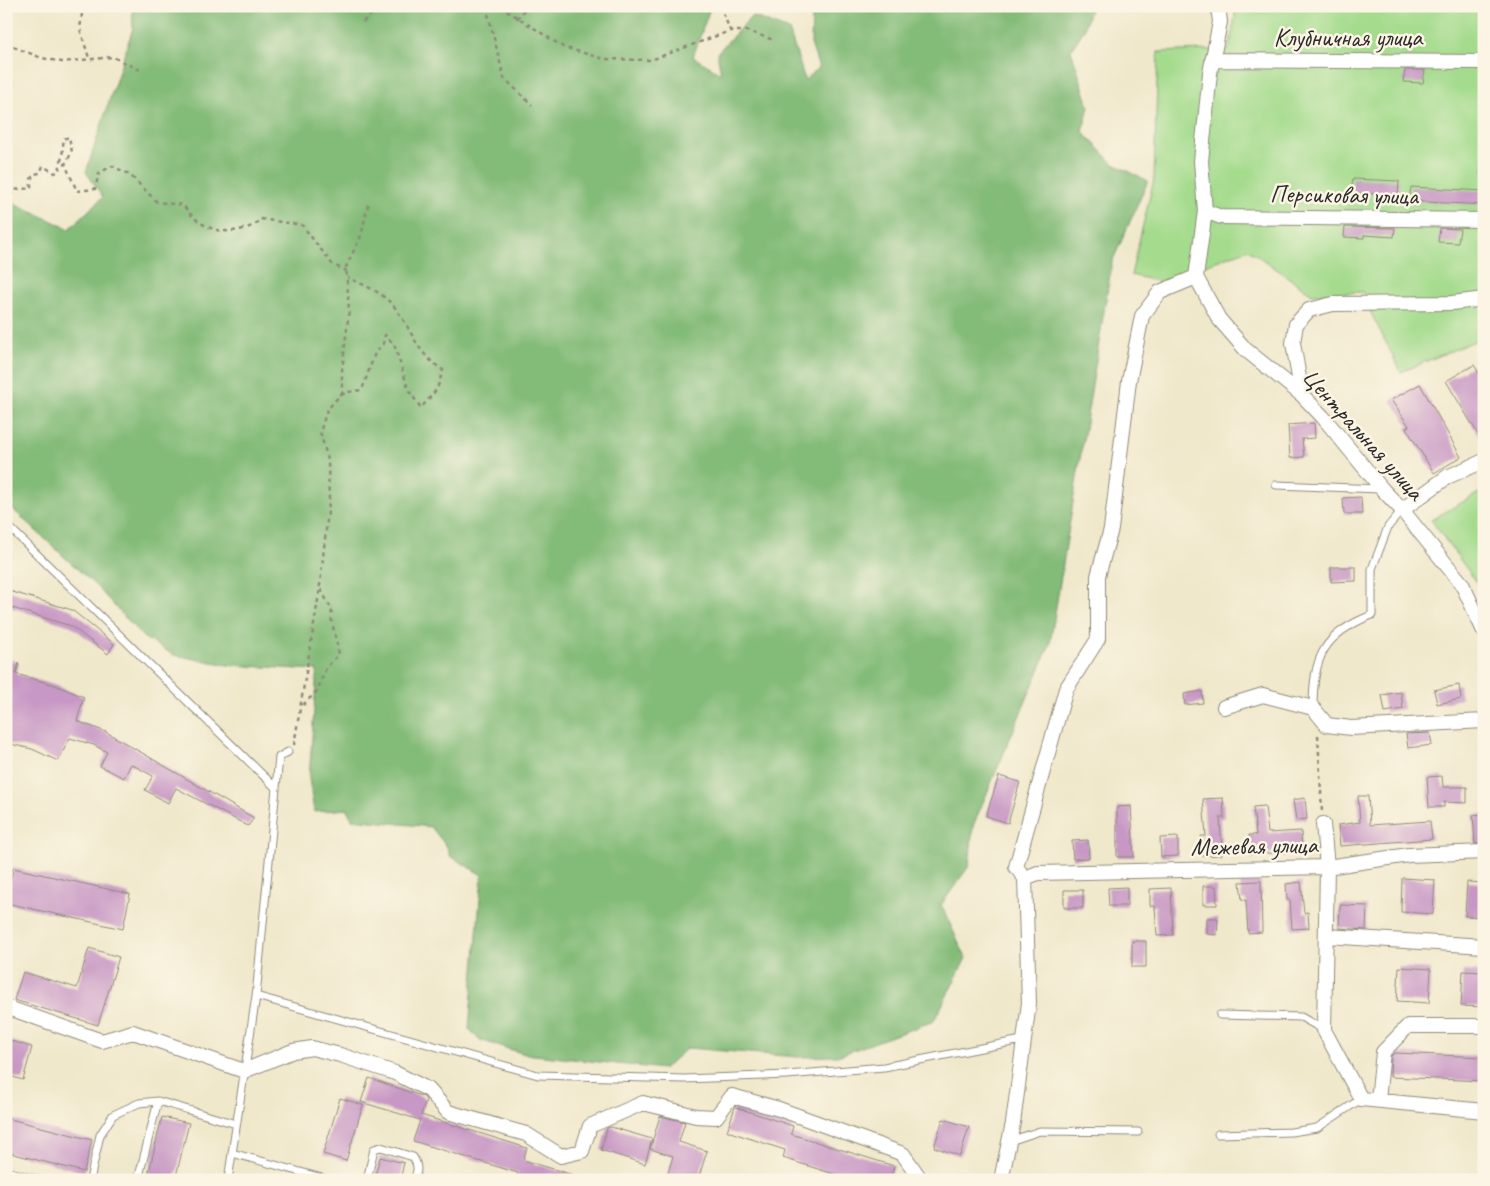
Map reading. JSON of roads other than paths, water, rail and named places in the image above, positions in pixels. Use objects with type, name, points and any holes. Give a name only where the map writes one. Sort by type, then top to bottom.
[{"type":"street","points":[[1001,1180],[1009,1142],[1022,1040],[1029,1004],[1025,878],[1016,867],[1066,689],[1098,639],[1098,576],[1111,529],[1129,381],[1142,316],[1160,292],[1196,278],[1205,211],[1201,161],[1212,60],[1220,22],[1218,6]]},
{"type":"street","name":"Клубничная улица","points":[[1212,60],[1484,62]]},
{"type":"street","name":"Персиковая улица","points":[[1205,211],[1221,217],[1484,220]]},
{"type":"street","name":"Центральная улица","points":[[1196,278],[1219,319],[1246,350],[1302,395],[1324,417],[1382,489],[1402,510],[1462,584],[1484,631]]},
{"type":"street","points":[[1302,395],[1293,343],[1296,324],[1309,310],[1333,304],[1452,303],[1484,299]]},
{"type":"street","points":[[1402,510],[1447,478],[1484,461]]},
{"type":"street","points":[[1224,708],[1263,695],[1313,708],[1327,725],[1351,728],[1484,721]]},
{"type":"street","points":[[1323,824],[1328,867],[1324,1030],[1361,1099],[1484,1111]]},
{"type":"street","name":"Межевая улица","points":[[1025,878],[1038,873],[1328,867],[1409,855],[1484,852]]},
{"type":"street","points":[[1326,936],[1484,946]]},
{"type":"street","points":[[6,1007],[102,1041],[133,1032],[244,1072],[293,1051],[312,1048],[340,1055],[394,1072],[429,1090],[448,1112],[526,1134],[561,1156],[582,1151],[590,1126],[643,1103],[696,1116],[716,1117],[732,1096],[779,1109],[902,1154],[921,1180]]},
{"type":"street","points":[[1378,1100],[1383,1052],[1408,1026],[1484,1026]]},
{"type":"lane","points":[[1276,485],[1382,489]]},
{"type":"lane","points":[[1313,708],[1316,666],[1329,640],[1352,623],[1372,615],[1372,569],[1388,527],[1402,510]]},
{"type":"lane","points":[[6,524],[276,788]]},
{"type":"lane","points":[[228,1180],[256,996],[279,757],[288,752]]},
{"type":"lane","points":[[256,996],[538,1075],[684,1079],[806,1073],[884,1067],[1022,1040]]},
{"type":"lane","points":[[1220,1015],[1302,1017],[1324,1030]]},
{"type":"lane","points":[[1218,1134],[1291,1132],[1317,1128],[1361,1099]]},
{"type":"lane","points":[[90,1180],[100,1135],[113,1115],[139,1103],[158,1102],[236,1124]]},
{"type":"lane","points":[[138,1180],[158,1102]]},
{"type":"lane","points":[[1009,1142],[1040,1131],[1138,1132]]},
{"type":"lane","points":[[367,1180],[374,1149],[381,1147],[413,1157],[418,1164],[416,1176],[413,1180]]},
{"type":"lane","points":[[232,1153],[328,1180]]},
{"type":"lane","points":[[6,1171],[38,1180]]}]
